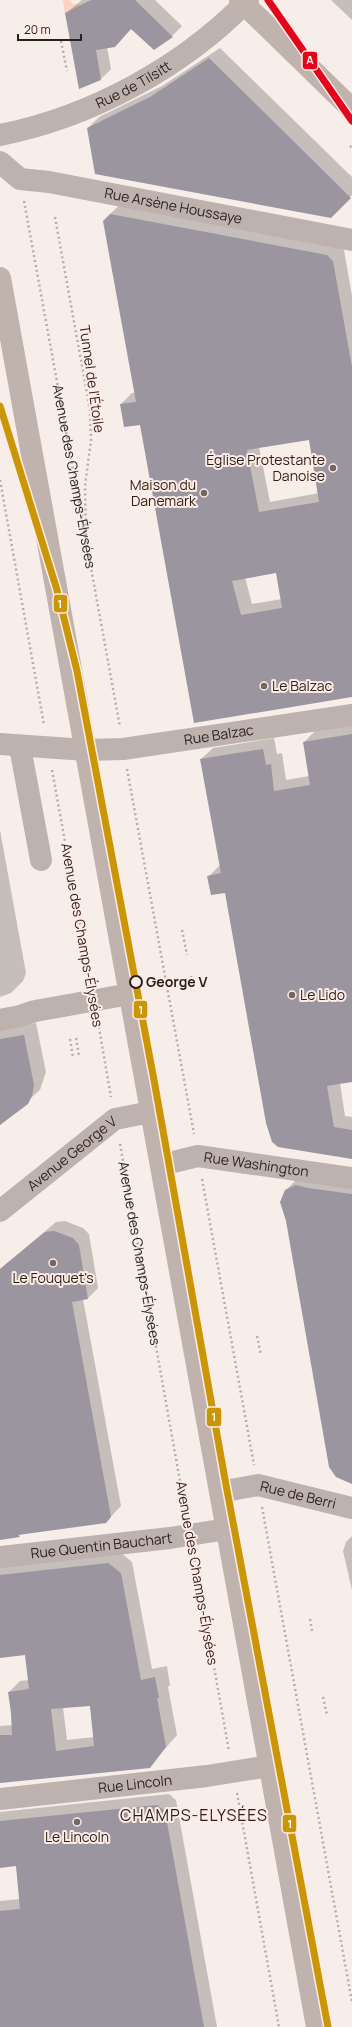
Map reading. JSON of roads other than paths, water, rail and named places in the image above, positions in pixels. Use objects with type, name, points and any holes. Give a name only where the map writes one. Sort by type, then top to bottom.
[{"type":"main road","points":[[244,1],[352,109]]},
{"type":"main road","points":[[0,278],[317,2027]]},
{"type":"street","name":"Rue de Tilsitt","points":[[0,135],[39,126],[112,97],[179,57],[208,36],[244,1]]},
{"type":"street","name":"Rue Arsène Houssaye","points":[[0,162],[20,179],[49,182],[352,240]]},
{"type":"street","name":"Rue Balzac","points":[[10,745],[86,750],[123,750],[352,715]]},
{"type":"street","points":[[10,745],[41,860]]},
{"type":"street","points":[[0,1020],[130,994]]},
{"type":"street","name":"Avenue George V","points":[[0,1210],[115,1119],[151,1112]]},
{"type":"street","name":"Rue Washington","points":[[161,1165],[198,1156],[352,1178]]},
{"type":"street","name":"Rue de Berri","points":[[220,1492],[258,1485],[352,1508]]},
{"type":"street","name":"Rue Quentin Bauchart","points":[[0,1557],[190,1535],[227,1529]]},
{"type":"street","name":"Rue Lincoln","points":[[0,1799],[233,1772],[270,1766]]},
{"type":"place","name":"Église Protestante Danoise","points":[[333,468]]},
{"type":"place","name":"Maison du Danemark","points":[[204,493]]},
{"type":"place","name":"Le Balzac","points":[[264,686]]},
{"type":"place","name":"George V","points":[[136,982]]},
{"type":"place","name":"Le Lido","points":[[292,995]]},
{"type":"place","name":"Le Fouquet's","points":[[53,1263]]},
{"type":"place","name":"Le Lincoln","points":[[77,1822]]},
{"type":"district","name":"CHAMPS-ELYSÉES","points":[[194,1815]]}]
